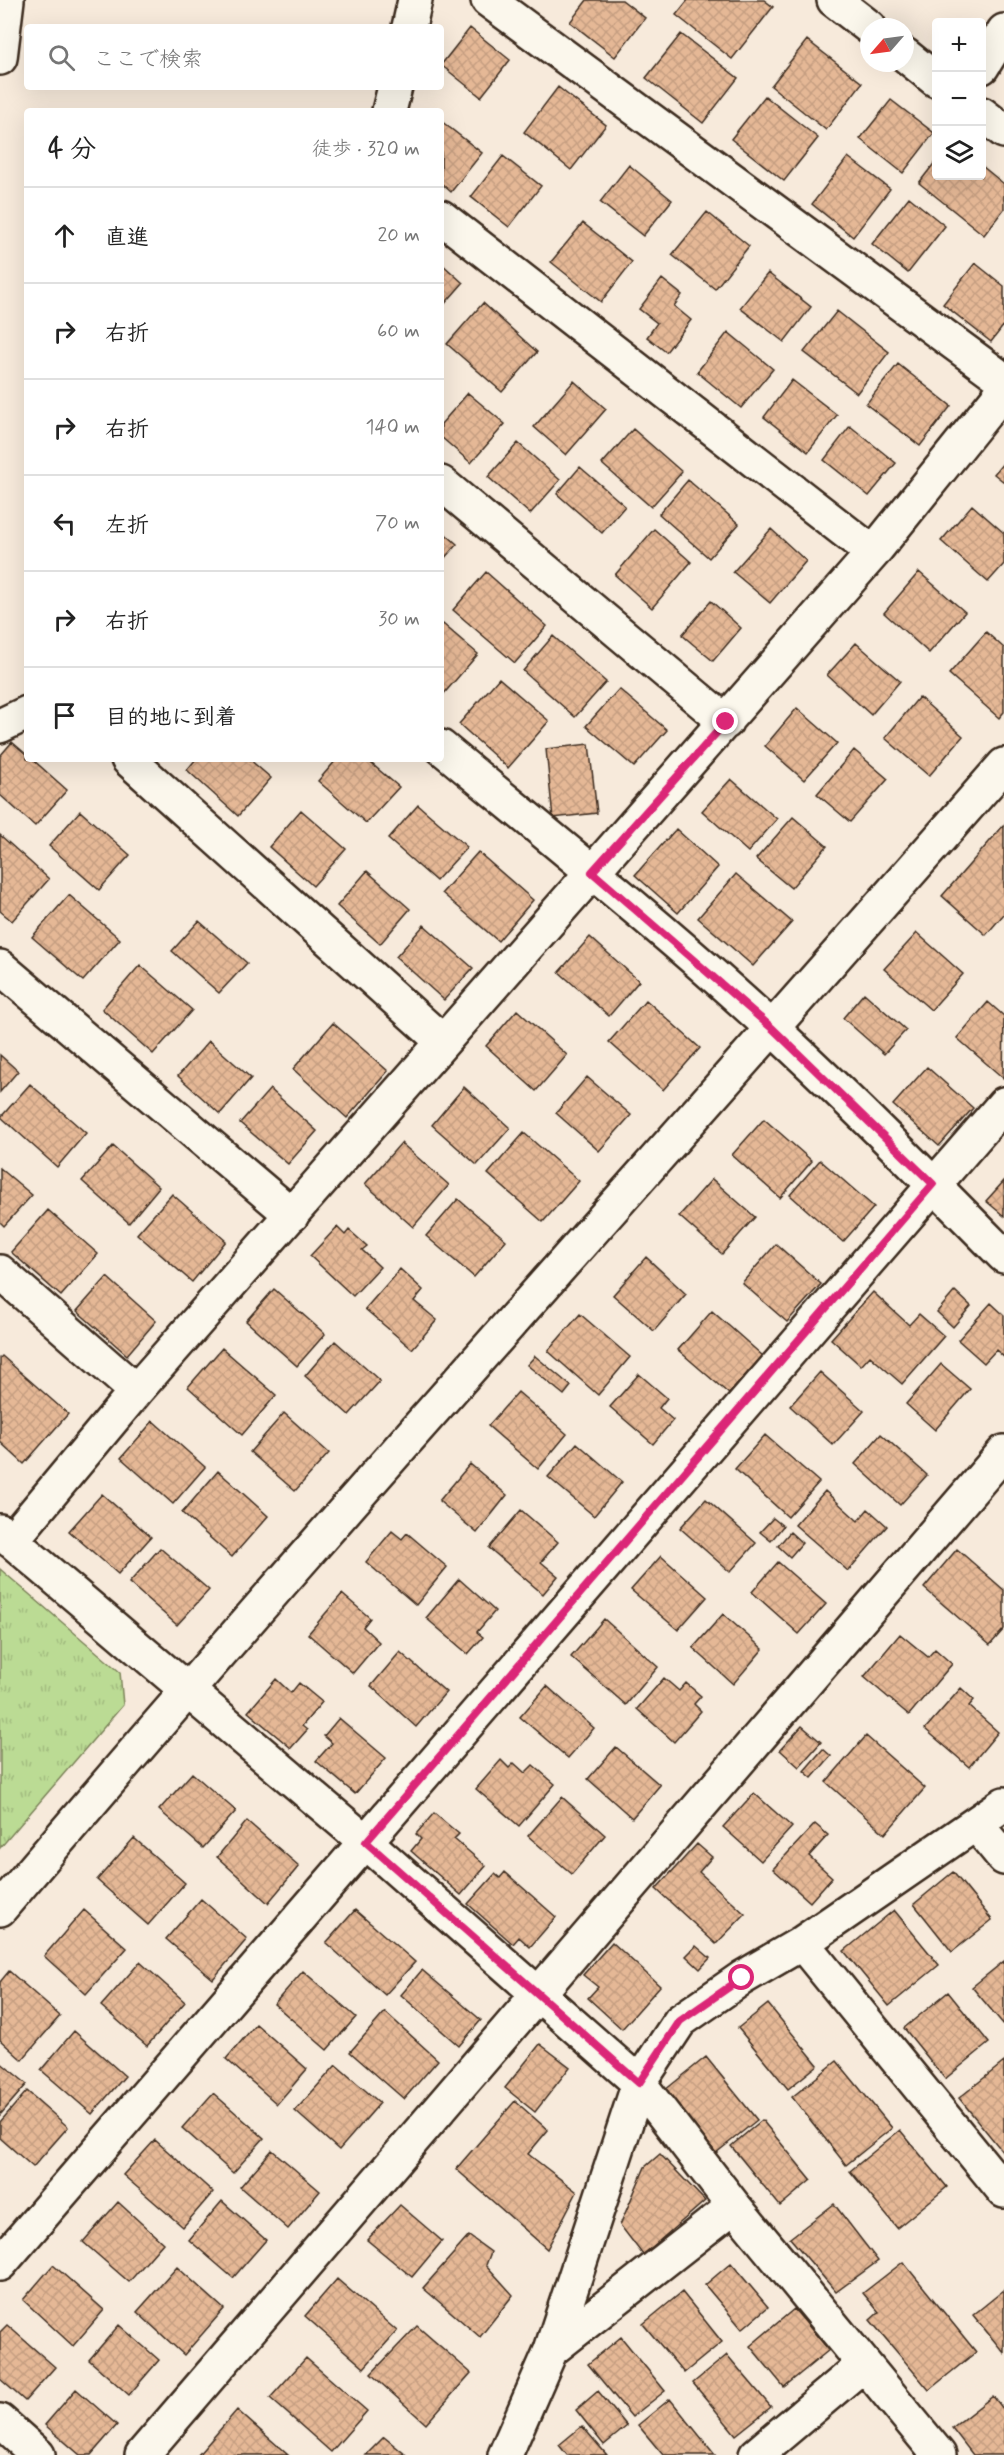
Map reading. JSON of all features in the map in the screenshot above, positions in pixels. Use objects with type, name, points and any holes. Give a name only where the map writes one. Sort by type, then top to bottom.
[{"type":"street","points":[[0,58],[7,0]]},
{"type":"street","points":[[410,24],[415,0]]},
{"type":"street","points":[[488,0],[1004,380]]},
{"type":"street","points":[[834,0],[860,20]]},
{"type":"street","points":[[986,59],[1004,32]]},
{"type":"street","points":[[914,62],[932,77]]},
{"type":"street","points":[[390,108],[394,90]]},
{"type":"street","points":[[986,118],[1004,131]]},
{"type":"street","points":[[444,219],[873,553]]},
{"type":"street","points":[[939,2455],[734,2206],[639,2083],[366,1842],[5,1536],[292,1215],[442,1041],[726,722],[873,553],[1004,390]]},
{"type":"street","points":[[444,486],[726,722]]},
{"type":"street","points":[[0,726],[24,714]]},
{"type":"street","points":[[444,749],[592,872],[773,1029],[1004,1256]]},
{"type":"street","points":[[131,762],[442,1041]]},
{"type":"street","points":[[0,1909],[187,1689],[773,1029],[1004,765]]},
{"type":"street","points":[[0,967],[292,1215]]},
{"type":"street","points":[[0,2264],[1004,1104]]},
{"type":"street","points":[[0,1272],[136,1391]]},
{"type":"street","points":[[142,2455],[1004,1452]]},
{"type":"street","points":[[505,2455],[551,2350],[639,2083],[680,2021],[742,1978],[802,1942],[1004,1804]]},
{"type":"street","points":[[976,1824],[1004,1858]]},
{"type":"street","points":[[802,1942],[1004,2191]]},
{"type":"street","points":[[551,2350],[734,2206]]},
{"type":"street","points":[[756,2455],[864,2364]]},
{"type":"street","points":[[0,2421],[38,2455]]},
{"type":"green space","points":[[0,1569],[120,1672],[123,1705],[0,1848]]},
{"type":"building","points":[[587,0],[622,0],[645,18],[615,57],[570,22]]},
{"type":"building","points":[[688,0],[764,0],[773,7],[732,59],[676,15]]},
{"type":"building","points":[[470,28],[510,60],[481,97],[444,67],[444,61]]},
{"type":"building","points":[[681,34],[738,78],[703,123],[646,78]]},
{"type":"building","points":[[807,40],[862,83],[826,130],[771,86]]},
{"type":"building","points":[[558,87],[606,125],[571,170],[524,132]]},
{"type":"building","points":[[765,96],[818,138],[784,181],[731,139]]},
{"type":"building","points":[[891,100],[932,131],[932,136],[903,173],[860,139]]},
{"type":"building","points":[[444,123],[482,153],[451,192],[444,186]]},
{"type":"building","points":[[503,156],[541,186],[509,227],[471,197]]},
{"type":"building","points":[[848,157],[890,189],[853,237],[812,204]]},
{"type":"building","points":[[629,165],[672,200],[643,236],[600,202]]},
{"type":"building","points":[[932,166],[932,180],[986,180],[986,169],[1004,184],[1004,209],[984,235],[919,183]]},
{"type":"building","points":[[909,197],[945,226],[908,273],[872,244]]},
{"type":"building","points":[[707,212],[749,246],[715,289],[672,255]]},
{"type":"building","points":[[583,223],[632,262],[601,302],[551,262]]},
{"type":"building","points":[[975,263],[1004,286],[1004,325],[991,342],[943,304]]},
{"type":"building","points":[[444,266],[463,283],[444,305]]},
{"type":"building","points":[[768,273],[811,307],[784,342],[740,308]]},
{"type":"building","points":[[662,279],[682,295],[674,306],[691,320],[666,352],[647,337],[657,323],[639,309]]},
{"type":"building","points":[[483,303],[537,352],[502,392],[447,344]]},
{"type":"building","points":[[837,311],[889,352],[857,393],[804,352]]},
{"type":"building","points":[[728,332],[773,369],[741,408],[697,372]]},
{"type":"building","points":[[898,364],[951,406],[920,446],[866,404]]},
{"type":"building","points":[[792,380],[837,415],[808,452],[764,417]]},
{"type":"building","points":[[574,381],[606,409],[566,455],[534,427]]},
{"type":"building","points":[[468,393],[505,424],[471,463],[444,440],[444,421]]},
{"type":"building","points":[[850,426],[896,463],[869,496],[824,460]]},
{"type":"building","points":[[633,429],[682,472],[651,507],[602,464]]},
{"type":"building","points":[[518,443],[560,480],[530,514],[488,477]]},
{"type":"building","points":[[1004,462],[1004,482],[994,474]]},
{"type":"building","points":[[580,467],[625,506],[602,533],[557,494]]},
{"type":"building","points":[[688,480],[739,524],[709,558],[659,514]]},
{"type":"building","points":[[972,505],[1004,533],[1004,564],[988,582],[941,541]]},
{"type":"building","points":[[654,529],[691,562],[652,608],[615,575]]},
{"type":"building","points":[[771,529],[806,561],[770,603],[733,572]]},
{"type":"building","points":[[444,533],[457,544],[444,559]]},
{"type":"building","points":[[486,572],[547,626],[515,663],[453,610]]},
{"type":"building","points":[[919,572],[965,612],[929,653],[884,613]]},
{"type":"building","points":[[711,601],[741,628],[713,661],[682,635]]},
{"type":"building","points":[[444,625],[478,654],[444,694]]},
{"type":"building","points":[[986,632],[1004,648],[1004,712],[999,718],[949,674]]},
{"type":"building","points":[[553,636],[606,682],[575,717],[523,671]]},
{"type":"building","points":[[856,643],[900,681],[871,715],[827,675]]},
{"type":"building","points":[[499,678],[549,721],[508,768],[459,724]]},
{"type":"building","points":[[619,689],[667,730],[634,767],[586,726]]},
{"type":"building","points":[[919,697],[963,736],[929,776],[885,738]]},
{"type":"building","points":[[797,708],[837,743],[804,780],[765,746]]},
{"type":"building","points":[[12,742],[24,752],[24,762],[35,762],[67,790],[35,826],[0,795],[0,756]]},
{"type":"building","points":[[589,744],[597,813],[553,818],[546,749]]},
{"type":"building","points":[[854,750],[888,779],[850,822],[817,794]]},
{"type":"building","points":[[194,762],[252,762],[271,778],[238,816],[187,770]]},
{"type":"building","points":[[334,762],[370,762],[399,787],[366,823],[318,781]]},
{"type":"building","points":[[731,779],[777,819],[748,852],[702,811]]},
{"type":"building","points":[[418,805],[467,847],[436,881],[388,839]]},
{"type":"building","points":[[301,810],[346,849],[313,886],[269,847]]},
{"type":"building","points":[[80,811],[130,855],[99,890],[49,846]]},
{"type":"building","points":[[793,817],[827,846],[791,888],[756,859]]},
{"type":"building","points":[[1004,825],[1004,914],[986,935],[942,896]]},
{"type":"building","points":[[676,829],[718,867],[678,913],[635,875]]},
{"type":"building","points":[[0,835],[49,879],[12,921],[0,911]]},
{"type":"building","points":[[478,852],[533,900],[498,941],[442,893]]},
{"type":"building","points":[[367,871],[410,909],[380,944],[337,906]]},
{"type":"building","points":[[736,874],[792,922],[753,966],[698,918]]},
{"type":"building","points":[[69,895],[120,939],[83,981],[32,937]]},
{"type":"building","points":[[199,921],[247,963],[219,993],[172,951]]},
{"type":"building","points":[[424,925],[473,968],[444,1000],[396,957]]},
{"type":"building","points":[[917,933],[963,974],[931,1010],[884,969]]},
{"type":"building","points":[[590,937],[639,981],[609,1016],[559,972]]},
{"type":"building","points":[[140,965],[192,1010],[153,1054],[102,1009]]},
{"type":"building","points":[[864,993],[906,1030],[884,1054],[843,1018]]},
{"type":"building","points":[[646,1000],[700,1048],[663,1090],[609,1042]]},
{"type":"building","points":[[988,1002],[1004,1016],[1003,1078],[957,1038]]},
{"type":"building","points":[[517,1010],[567,1055],[536,1091],[486,1046]]},
{"type":"building","points":[[333,1023],[388,1071],[347,1118],[293,1069]]},
{"type":"building","points":[[209,1041],[251,1078],[220,1114],[178,1076]]},
{"type":"building","points":[[0,1055],[18,1071],[0,1092]]},
{"type":"building","points":[[927,1067],[973,1108],[939,1146],[893,1105]]},
{"type":"building","points":[[587,1077],[631,1115],[599,1151],[556,1113]]},
{"type":"building","points":[[30,1084],[86,1133],[57,1167],[1,1117]]},
{"type":"building","points":[[464,1087],[510,1128],[477,1165],[432,1125]]},
{"type":"building","points":[[270,1089],[317,1131],[288,1164],[240,1123]]},
{"type":"building","points":[[764,1119],[812,1161],[780,1198],[732,1155]]},
{"type":"building","points":[[524,1133],[579,1181],[543,1222],[488,1174]]},
{"type":"building","points":[[401,1143],[449,1185],[413,1227],[365,1184]]},
{"type":"building","points":[[113,1146],[159,1187],[129,1223],[82,1181]]},
{"type":"building","points":[[820,1160],[874,1207],[843,1242],[790,1195]]},
{"type":"building","points":[[0,1168],[32,1195],[4,1226],[0,1222]]},
{"type":"building","points":[[712,1179],[755,1217],[722,1254],[679,1216]]},
{"type":"building","points":[[1004,1181],[1004,1216],[986,1201]]},
{"type":"building","points":[[172,1194],[226,1241],[192,1282],[137,1234]]},
{"type":"building","points":[[458,1199],[506,1240],[474,1277],[426,1236]]},
{"type":"building","points":[[48,1210],[98,1254],[61,1296],[11,1252]]},
{"type":"building","points":[[337,1227],[345,1235],[349,1230],[367,1246],[362,1250],[380,1267],[353,1296],[310,1256]]},
{"type":"building","points":[[776,1244],[821,1284],[787,1322],[742,1283]]},
{"type":"building","points":[[646,1257],[686,1294],[654,1331],[613,1295]]},
{"type":"building","points":[[400,1269],[423,1290],[414,1301],[437,1320],[412,1349],[365,1309]]},
{"type":"building","points":[[107,1277],[156,1321],[127,1355],[77,1311]]},
{"type":"building","points":[[274,1289],[325,1334],[297,1366],[246,1321]]},
{"type":"building","points":[[955,1291],[971,1306],[953,1327],[937,1312]]},
{"type":"building","points":[[873,1292],[909,1325],[919,1314],[944,1336],[902,1384],[870,1356],[861,1366],[831,1339]]},
{"type":"building","points":[[991,1303],[1004,1315],[1004,1357],[996,1350],[984,1363],[958,1340]]},
{"type":"building","points":[[712,1311],[763,1356],[729,1394],[678,1350]]},
{"type":"building","points":[[580,1314],[630,1357],[598,1395],[548,1351]]},
{"type":"building","points":[[335,1341],[380,1381],[349,1415],[305,1376]]},
{"type":"building","points":[[222,1348],[276,1395],[242,1435],[188,1387]]},
{"type":"building","points":[[2,1356],[68,1414],[24,1464],[0,1442],[0,1358]]},
{"type":"building","points":[[535,1356],[571,1386],[564,1395],[527,1365]]},
{"type":"building","points":[[941,1364],[970,1389],[935,1430],[906,1404]]},
{"type":"building","points":[[820,1372],[864,1411],[833,1445],[790,1406]]},
{"type":"building","points":[[639,1374],[667,1398],[659,1408],[673,1420],[653,1444],[610,1407]]},
{"type":"building","points":[[518,1392],[567,1434],[538,1469],[488,1426]]},
{"type":"building","points":[[284,1413],[329,1453],[295,1491],[250,1452]]},
{"type":"building","points":[[153,1421],[205,1467],[173,1504],[121,1458]]},
{"type":"building","points":[[881,1434],[927,1475],[900,1505],[855,1464]]},
{"type":"building","points":[[765,1435],[819,1482],[788,1517],[735,1469]]},
{"type":"building","points":[[577,1443],[622,1482],[594,1516],[548,1477]]},
{"type":"building","points":[[470,1464],[507,1495],[477,1533],[439,1501]]},
{"type":"building","points":[[218,1471],[268,1516],[232,1557],[182,1513]]},
{"type":"building","points":[[825,1491],[858,1521],[868,1509],[887,1526],[848,1571],[795,1525]]},
{"type":"building","points":[[102,1494],[151,1537],[118,1574],[69,1531]]},
{"type":"building","points":[[706,1499],[756,1543],[730,1572],[680,1528]]},
{"type":"building","points":[[521,1510],[558,1542],[541,1562],[558,1576],[543,1594],[489,1548]]},
{"type":"building","points":[[773,1518],[783,1526],[771,1541],[760,1532]]},
{"type":"building","points":[[392,1531],[402,1539],[407,1533],[447,1567],[416,1605],[366,1562]]},
{"type":"building","points":[[790,1532],[802,1543],[790,1557],[778,1546]]},
{"type":"building","points":[[160,1548],[209,1590],[177,1625],[129,1583]]},
{"type":"building","points":[[957,1549],[1004,1590],[1004,1629],[990,1645],[924,1588]]},
{"type":"building","points":[[661,1556],[707,1597],[678,1630],[631,1590]]},
{"type":"building","points":[[778,1562],[826,1604],[799,1634],[752,1592]]},
{"type":"building","points":[[459,1579],[495,1611],[477,1632],[483,1637],[468,1654],[426,1618]]},
{"type":"building","points":[[342,1594],[370,1618],[363,1627],[379,1642],[353,1673],[308,1634]]},
{"type":"building","points":[[723,1614],[763,1649],[733,1684],[693,1648]]},
{"type":"building","points":[[604,1619],[658,1667],[626,1705],[571,1657]]},
{"type":"building","points":[[900,1634],[928,1657],[935,1649],[952,1664],[909,1715],[864,1677]]},
{"type":"building","points":[[400,1652],[446,1692],[416,1727],[371,1686]]},
{"type":"building","points":[[664,1678],[679,1691],[686,1683],[701,1696],[694,1704],[701,1711],[674,1742],[637,1709]]},
{"type":"building","points":[[276,1679],[291,1693],[299,1683],[322,1702],[302,1726],[307,1730],[291,1748],[248,1712]]},
{"type":"building","points":[[547,1686],[594,1728],[568,1758],[520,1717]]},
{"type":"building","points":[[961,1688],[974,1700],[969,1706],[998,1732],[969,1767],[925,1729]]},
{"type":"building","points":[[339,1718],[386,1758],[355,1794],[316,1761],[332,1743],[324,1736]]},
{"type":"building","points":[[802,1726],[821,1742],[799,1767],[780,1750]]},
{"type":"building","points":[[866,1736],[925,1788],[885,1834],[826,1782]]},
{"type":"building","points":[[616,1747],[660,1785],[632,1818],[588,1779]]},
{"type":"building","points":[[823,1749],[831,1756],[812,1778],[804,1771]]},
{"type":"building","points":[[501,1760],[509,1768],[514,1763],[525,1773],[533,1765],[555,1784],[519,1826],[476,1789]]},
{"type":"building","points":[[192,1773],[236,1811],[203,1848],[159,1810]]},
{"type":"building","points":[[754,1793],[792,1827],[761,1861],[723,1827]]},
{"type":"building","points":[[562,1797],[605,1835],[572,1874],[528,1836]]},
{"type":"building","points":[[434,1813],[459,1834],[454,1839],[486,1866],[461,1895],[411,1851],[421,1839],[416,1834]]},
{"type":"building","points":[[247,1821],[299,1866],[268,1903],[217,1857]]},
{"type":"building","points":[[815,1824],[828,1835],[809,1856],[832,1877],[810,1902],[773,1869]]},
{"type":"building","points":[[134,1838],[185,1883],[148,1925],[97,1880]]},
{"type":"building","points":[[697,1844],[712,1857],[699,1872],[745,1914],[716,1944],[656,1889]]},
{"type":"building","points":[[505,1872],[556,1917],[530,1947],[519,1937],[513,1944],[468,1904],[495,1874],[500,1878]]},
{"type":"building","points":[[953,1872],[992,1920],[952,1952],[914,1904]]},
{"type":"building","points":[[201,1899],[247,1939],[213,1979],[166,1939]]},
{"type":"building","points":[[84,1910],[127,1948],[86,1994],[44,1956]]},
{"type":"building","points":[[355,1910],[415,1962],[385,1995],[326,1943]]},
{"type":"building","points":[[894,1910],[939,1965],[889,2006],[844,1951]]},
{"type":"building","points":[[612,1942],[660,1986],[622,2029],[588,1998],[598,1987],[583,1975]]},
{"type":"building","points":[[696,1946],[710,1958],[700,1969],[686,1956]]},
{"type":"building","points":[[1004,1961],[1004,2025],[972,1987]]},
{"type":"building","points":[[140,1962],[185,2002],[147,2046],[101,2006]]},
{"type":"building","points":[[422,1970],[481,2020],[459,2046],[401,1995]]},
{"type":"building","points":[[9,1971],[60,2016],[22,2060],[0,2040],[0,1982]]},
{"type":"building","points":[[303,1971],[356,2017],[327,2050],[274,2004]]},
{"type":"building","points":[[948,1992],[989,2043],[945,2079],[904,2028]]},
{"type":"building","points":[[768,2004],[818,2065],[788,2089],[738,2028]]},
{"type":"building","points":[[385,2012],[438,2060],[404,2099],[350,2052]]},
{"type":"building","points":[[256,2024],[307,2069],[277,2104],[226,2059]]},
{"type":"building","points":[[74,2031],[125,2076],[92,2114],[41,2070]]},
{"type":"building","points":[[540,2044],[570,2067],[535,2112],[505,2088]]},
{"type":"building","points":[[706,2057],[757,2120],[716,2153],[665,2090]]},
{"type":"building","points":[[837,2061],[892,2128],[846,2165],[792,2097]]},
{"type":"building","points":[[0,2062],[27,2084],[0,2115]]},
{"type":"building","points":[[1004,2062],[1004,2151],[1003,2152],[959,2098]]},
{"type":"building","points":[[336,2065],[380,2103],[339,2150],[295,2111]]},
{"type":"building","points":[[27,2091],[68,2127],[33,2167],[0,2138],[0,2122]]},
{"type":"building","points":[[213,2093],[264,2138],[233,2173],[182,2128]]},
{"type":"building","points":[[515,2101],[548,2130],[528,2154],[577,2192],[547,2249],[456,2169]]},
{"type":"building","points":[[762,2120],[811,2180],[780,2206],[731,2146]]},
{"type":"building","points":[[900,2130],[947,2187],[897,2228],[850,2171]]},
{"type":"building","points":[[155,2140],[213,2192],[183,2227],[123,2175]]},
{"type":"building","points":[[272,2150],[320,2191],[288,2229],[240,2187]]},
{"type":"building","points":[[660,2154],[705,2201],[643,2255],[620,2225],[645,2167]]},
{"type":"building","points":[[222,2201],[266,2240],[233,2278],[189,2240]]},
{"type":"building","points":[[118,2202],[163,2243],[129,2282],[83,2242]]},
{"type":"building","points":[[834,2204],[878,2261],[836,2292],[790,2238]]},
{"type":"building","points":[[400,2205],[442,2241],[412,2277],[367,2240]]},
{"type":"building","points":[[469,2236],[491,2252],[486,2265],[513,2295],[480,2337],[423,2288]]},
{"type":"building","points":[[903,2262],[976,2352],[929,2390],[870,2320],[879,2312],[863,2293]]},
{"type":"building","points":[[731,2263],[768,2307],[742,2329],[705,2285]]},
{"type":"building","points":[[53,2265],[104,2310],[73,2346],[23,2300]]},
{"type":"building","points":[[177,2267],[224,2309],[184,2355],[137,2312]]},
{"type":"building","points":[[337,2279],[397,2331],[364,2368],[305,2316]]},
{"type":"building","points":[[1004,2290],[1004,2353],[973,2315]]},
{"type":"building","points":[[682,2292],[722,2342],[684,2373],[643,2324]]},
{"type":"building","points":[[794,2309],[829,2350],[784,2387],[750,2346]]},
{"type":"building","points":[[7,2325],[55,2367],[25,2401],[0,2379],[0,2332]]},
{"type":"building","points":[[119,2325],[159,2360],[129,2395],[89,2360]]},
{"type":"building","points":[[417,2326],[471,2373],[426,2424],[371,2374]]},
{"type":"building","points":[[621,2337],[665,2391],[632,2417],[588,2364]]},
{"type":"building","points":[[727,2355],[771,2407],[736,2435],[693,2383]]},
{"type":"building","points":[[306,2358],[367,2411],[331,2452],[270,2398]]},
{"type":"building","points":[[76,2389],[117,2425],[91,2455],[80,2455],[45,2425]]},
{"type":"building","points":[[598,2391],[627,2426],[604,2445],[576,2410]]},
{"type":"building","points":[[993,2396],[1004,2410],[1004,2455],[973,2455],[952,2428]]},
{"type":"building","points":[[670,2399],[715,2455],[663,2455],[638,2425]]},
{"type":"building","points":[[237,2410],[288,2455],[198,2455]]},
{"type":"building","points":[[582,2426],[607,2455],[567,2455],[559,2445]]},
{"type":"building","points":[[384,2437],[406,2455],[366,2455]]},
{"type":"route","points":[[726,722],[592,872],[773,1029],[933,1184],[366,1842],[639,2083],[680,2021],[742,1978]]}]
